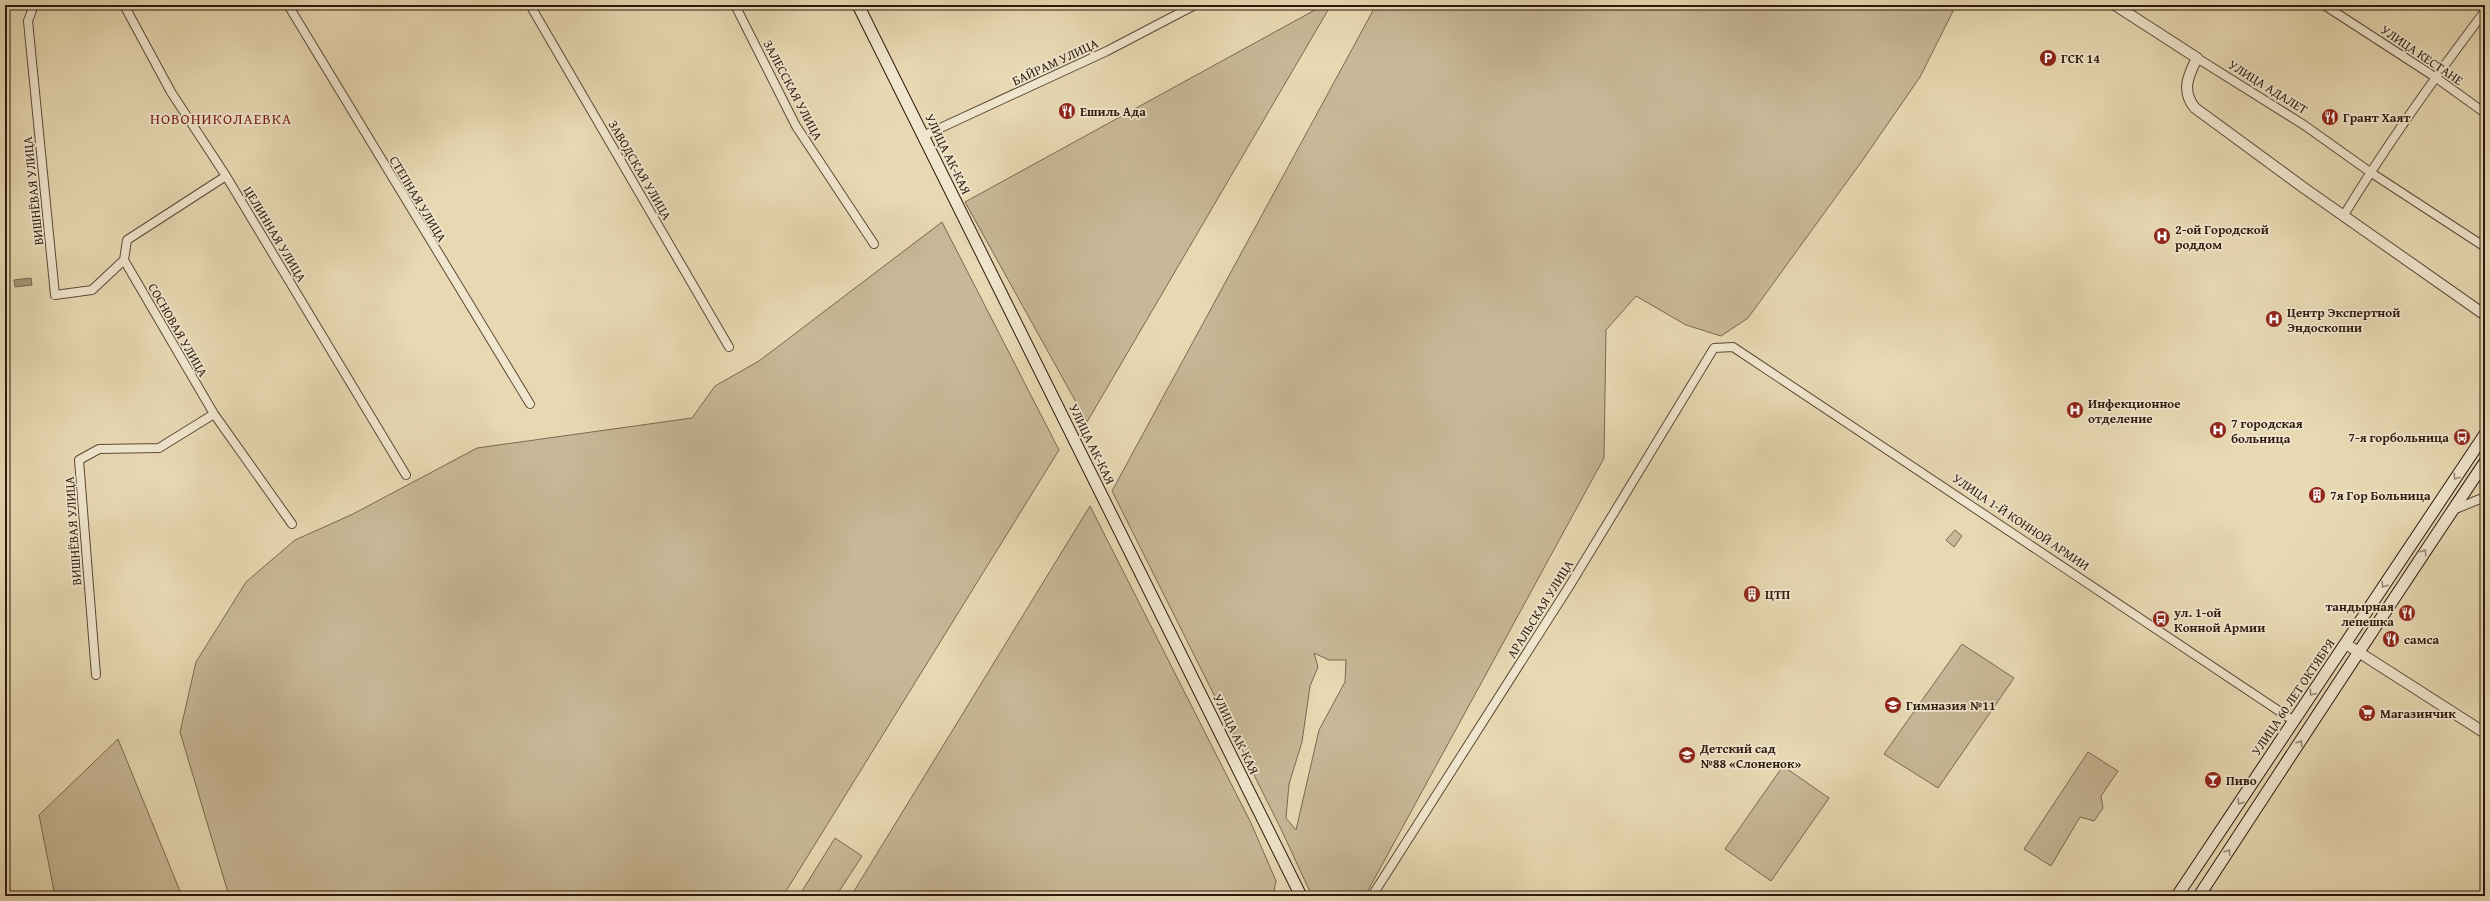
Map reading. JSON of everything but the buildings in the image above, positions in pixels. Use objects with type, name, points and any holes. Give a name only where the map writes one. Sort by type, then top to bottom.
[{"type":"main road","name":"УЛИЦА АК-КАЯ","points":[[858,5],[1301,896]]},
{"type":"main road","name":"УЛИЦА 60 ЛЕТ ОКТЯБРЯ","points":[[2177,896],[2485,434]]},
{"type":"main road","points":[[2199,896],[2330,698],[2358,651],[2485,462]]},
{"type":"main road","points":[[2203,859],[2217,869]]},
{"type":"street","name":"ВИШНЁВАЯ УЛИЦА","points":[[34,5],[28,20],[55,295],[92,290],[124,260]]},
{"type":"street","name":"ЦЕЛИННАЯ УЛИЦА","points":[[124,5],[171,92],[226,176],[406,475]]},
{"type":"street","name":"СТЕПНАЯ УЛИЦА","points":[[288,5],[530,404]]},
{"type":"street","name":"ЗАВОДСКАЯ УЛИЦА","points":[[530,5],[729,347]]},
{"type":"street","name":"ЗАЛЕССКАЯ УЛИЦА","points":[[736,5],[796,126],[874,244]]},
{"type":"street","name":"БАЙРАМ УЛИЦА","points":[[923,136],[1107,52],[1195,5]]},
{"type":"street","name":"УЛИЦА АДАЛЕТ","points":[[2115,5],[2304,125],[2370,172],[2485,247]]},
{"type":"street","name":"УЛИЦА КЕСТАНЕ","points":[[2324,5],[2435,77],[2485,113]]},
{"type":"street","points":[[2344,215],[2370,172],[2435,77],[2485,11]]},
{"type":"street","points":[[2197,58],[2187,79],[2188,99],[2195,108],[2304,188],[2485,315]]},
{"type":"street","points":[[124,260],[127,240],[226,176]]},
{"type":"street","name":"СОСНОВАЯ УЛИЦА","points":[[124,260],[214,414],[292,524]]},
{"type":"street","name":"УЛИЦА 1-Й КОННОЙ АРМИИ","points":[[1734,347],[2294,721]]},
{"type":"street","name":"АРАЛЬСКАЯ УЛИЦА","points":[[1372,896],[1570,585],[1714,348],[1734,347]]},
{"type":"street","name":"ВИШНЁВАЯ УЛИЦА","points":[[96,675],[79,460],[99,449],[159,448],[214,414]]},
{"type":"street","points":[[2452,510],[2485,497]]},
{"type":"street","points":[[2346,644],[2485,733]]},
{"type":"shaded area","points":[[1324,5],[1331,5],[1087,422],[965,202]]},
{"type":"shaded area","points":[[1376,5],[1956,5],[1920,77],[1862,161],[1748,318],[1721,336],[1686,325],[1636,296],[1606,330],[1604,458],[1365,896],[1312,896],[1281,829],[1112,491]],"holes":[[[1314,653],[1329,660],[1346,660],[1345,682],[1319,730],[1296,830],[1286,818],[1289,784],[1302,742],[1310,686],[1318,667]]]},
{"type":"shaded area","points":[[942,222],[1059,450],[783,896],[229,896],[180,732],[196,662],[246,582],[295,540],[353,514],[477,448],[692,418],[715,386],[759,361]]},
{"type":"shaded area","points":[[31,278],[32,285],[15,287],[14,280]]},
{"type":"shaded area","points":[[1090,506],[1251,823],[1276,881],[1273,896],[851,896]]},
{"type":"shaded area","points":[[1955,530],[1962,536],[1954,547],[1946,540]]},
{"type":"shaded area","points":[[1962,644],[2014,678],[1938,788],[1884,754]]},
{"type":"shaded area","points":[[118,739],[182,896],[55,896],[39,815]]},
{"type":"shaded area","points":[[2088,752],[2118,771],[2101,796],[2103,808],[2094,821],[2080,817],[2051,866],[2024,849]]},
{"type":"shaded area","points":[[1783,766],[1829,798],[1771,881],[1725,849]]},
{"type":"shaded area","points":[[835,838],[862,856],[836,896],[799,896]]},
{"type":"place","name":"ГСК 14","points":[[2048,58]]},
{"type":"place","name":"Ешиль Ада","points":[[1067,111]]},
{"type":"place","name":"Грант Хаят","points":[[2330,117]]},
{"type":"place","name":"2-ой Городской роддом","points":[[2162,236]]},
{"type":"place","name":"Центр Экспертной Эндоскопии","points":[[2274,319]]},
{"type":"place","name":"Инфекционное отделение","points":[[2075,410]]},
{"type":"place","name":"7 городская больница","points":[[2218,430]]},
{"type":"place","name":"7-я горбольница","points":[[2462,437]]},
{"type":"place","name":"7я Гор Больница","points":[[2317,495]]},
{"type":"place","name":"ЦТП","points":[[1752,594]]},
{"type":"place","name":"тандырная лепешка","points":[[2407,613]]},
{"type":"place","name":"ул. 1-ой Конной Армии","points":[[2161,619]]},
{"type":"place","name":"самса","points":[[2391,639]]},
{"type":"place","name":"Гимназия №11","points":[[1893,705]]},
{"type":"place","name":"Магазинчик","points":[[2367,713]]},
{"type":"place","name":"Детский сад №88 «Слоненок»","points":[[1687,755]]},
{"type":"place","name":"Пиво","points":[[2213,780]]},
{"type":"district","name":"НОВОНИКОЛАЕВКА","points":[[221,118]]}]
